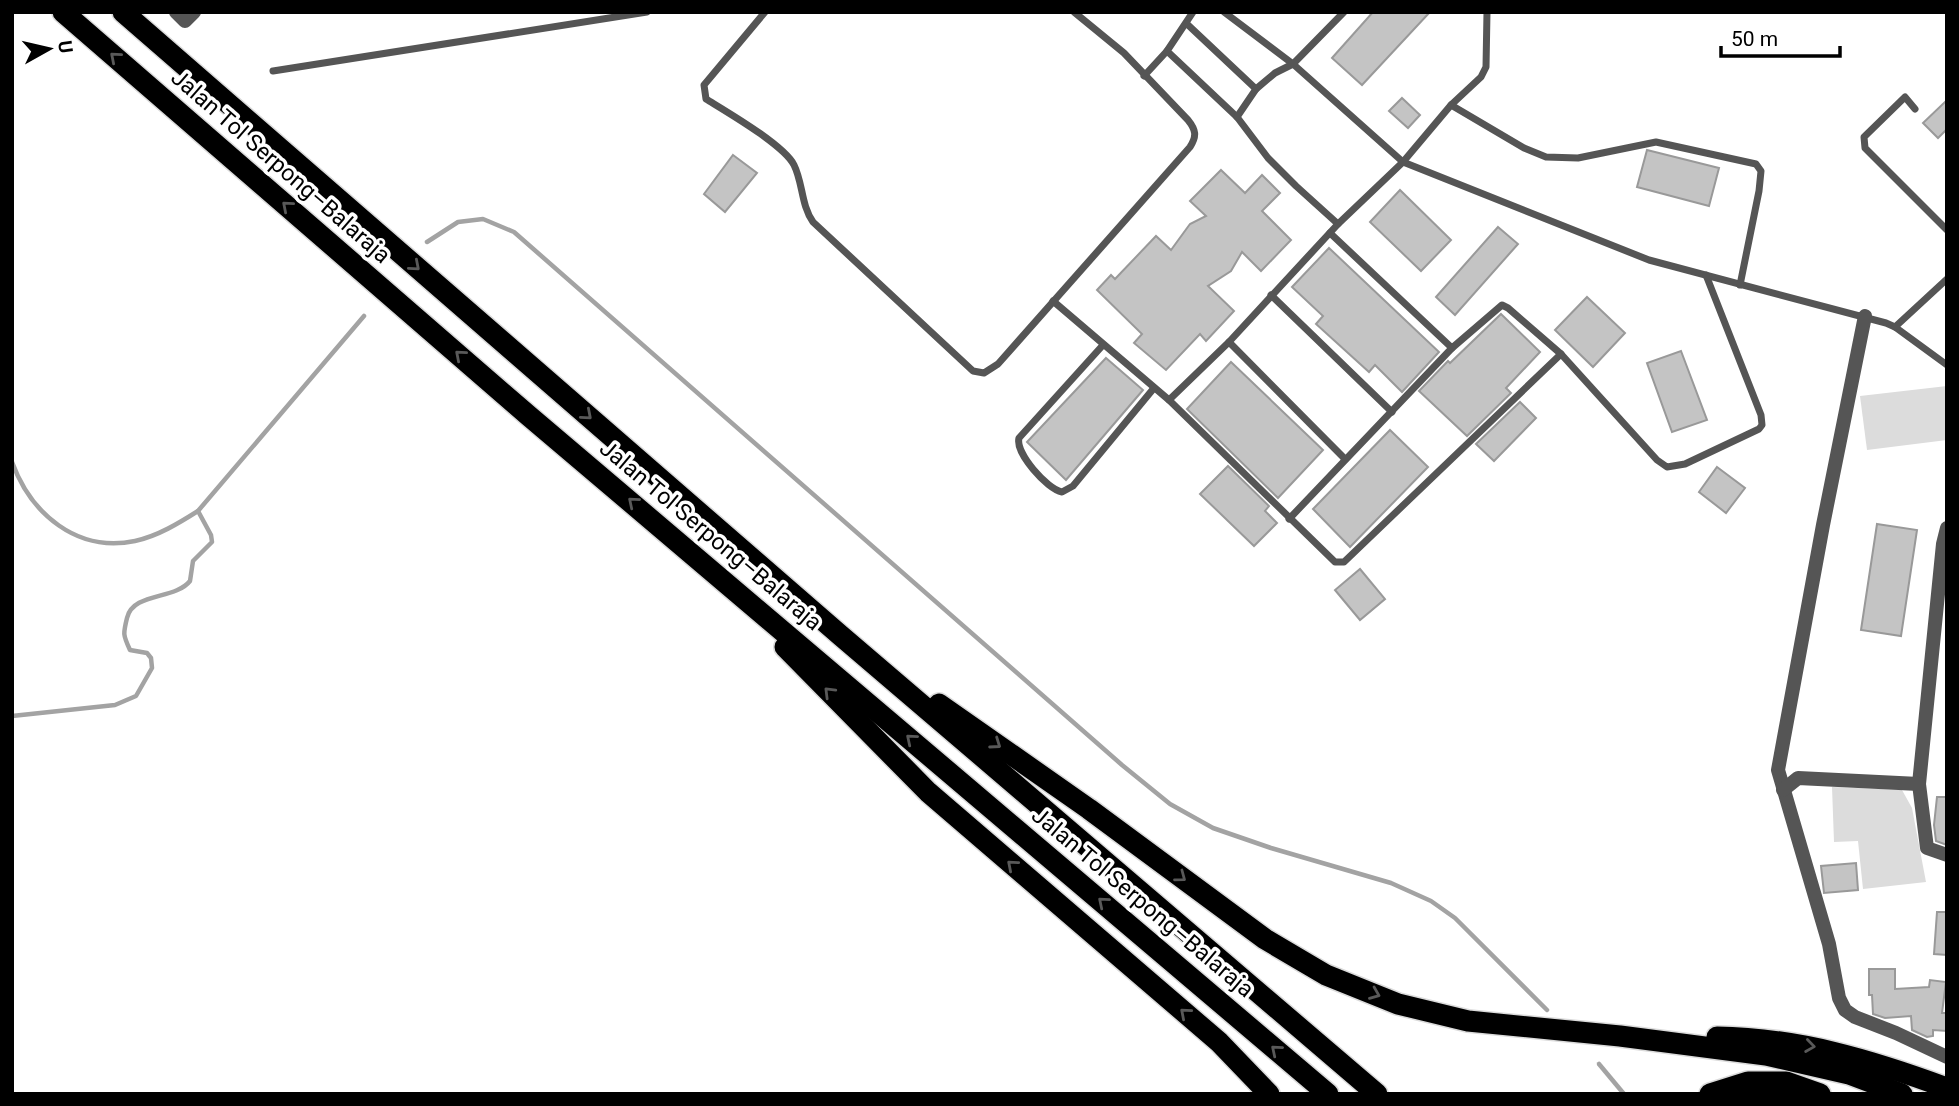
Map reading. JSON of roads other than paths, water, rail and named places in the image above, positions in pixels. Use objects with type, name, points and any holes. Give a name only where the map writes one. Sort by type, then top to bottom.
[{"type":"highway","name":"Jalan Tol Serpong–Balaraja","points":[[63,12],[529,415],[1328,1094]]},
{"type":"highway","name":"Jalan Tol Serpong–Balaraja","points":[[123,12],[840,635],[1377,1094]]},
{"type":"highway","points":[[685,546],[928,792],[1280,1094]]},
{"type":"highway","points":[[840,635],[1089,809],[1265,939],[1326,975],[1398,1004],[1468,1021],[1620,1036],[1766,1055],[1849,1074],[1902,1094]]},
{"type":"highway","points":[[1620,1036],[1750,1037],[1827,1049],[1902,1071],[1947,1088]]},
{"type":"highway","points":[[1219,1042],[1269,1094]]},
{"type":"highway","points":[[1710,1094],[1748,1082],[1786,1082],[1820,1094]]},
{"type":"street","points":[[176,12],[185,20],[194,12]]},
{"type":"street","points":[[1865,316],[1822,525],[1779,770],[1829,944],[1839,998],[1845,1010],[1855,1017],[1896,1032],[1947,1057]]},
{"type":"street","points":[[1947,528],[1943,544],[1919,784],[1927,848],[1947,855]]},
{"type":"street","points":[[1783,790],[1798,778],[1919,784]]},
{"type":"lane","points":[[273,71],[647,12]]},
{"type":"lane","points":[[765,12],[704,85],[706,99],[788,155],[797,171],[809,216],[824,233],[973,371],[984,373],[998,364],[1190,147],[1196,136],[1188,120],[1124,53],[1074,12]]},
{"type":"lane","points":[[1144,76],[1167,51],[1193,12]]},
{"type":"lane","points":[[1224,12],[1293,64],[1403,162],[1649,260],[1865,316],[1895,327],[1947,366]]},
{"type":"lane","points":[[1237,117],[1256,89],[1275,73],[1293,64],[1344,12]]},
{"type":"lane","points":[[1168,400],[1229,342],[1338,224],[1403,162],[1451,105],[1481,77],[1486,67],[1487,12]]},
{"type":"lane","points":[[1187,24],[1256,89]]},
{"type":"lane","points":[[1167,51],[1237,117],[1268,158],[1338,224]]},
{"type":"lane","points":[[1915,109],[1905,97],[1864,137],[1865,148],[1947,230]]},
{"type":"lane","points":[[1451,105],[1524,148],[1546,157],[1578,158],[1657,142],[1756,164],[1760,171],[1759,191],[1740,285]]},
{"type":"lane","points":[[1330,233],[1452,348]]},
{"type":"lane","points":[[1289,519],[1452,348],[1502,305],[1561,354],[1657,460],[1667,467],[1685,464],[1755,432],[1762,425],[1761,415],[1706,275]]},
{"type":"lane","points":[[1895,327],[1947,279]]},
{"type":"lane","points":[[1271,295],[1392,412]]},
{"type":"lane","points":[[1053,301],[1168,400],[1335,562],[1344,562],[1561,354]]},
{"type":"lane","points":[[1229,342],[1345,459]]},
{"type":"lane","points":[[1103,345],[1019,438],[1021,453],[1052,488],[1062,492],[1073,486],[1154,388]]},
{"type":"waterway","points":[[427,242],[458,222],[483,219],[514,232],[1122,765],[1170,804],[1213,828],[1391,883],[1431,901],[1455,918],[1547,1010]]},
{"type":"waterway","points":[[12,462],[20,481],[44,513],[59,526],[76,535],[94,541],[114,543],[152,536],[198,511],[364,316]]},
{"type":"waterway","points":[[12,716],[115,705],[136,696],[152,668],[151,658],[147,653],[130,650],[124,634],[127,618],[137,604],[175,591],[190,581],[193,561],[212,542],[198,511]]},
{"type":"waterway","points":[[1599,1064],[1624,1094]]}]
